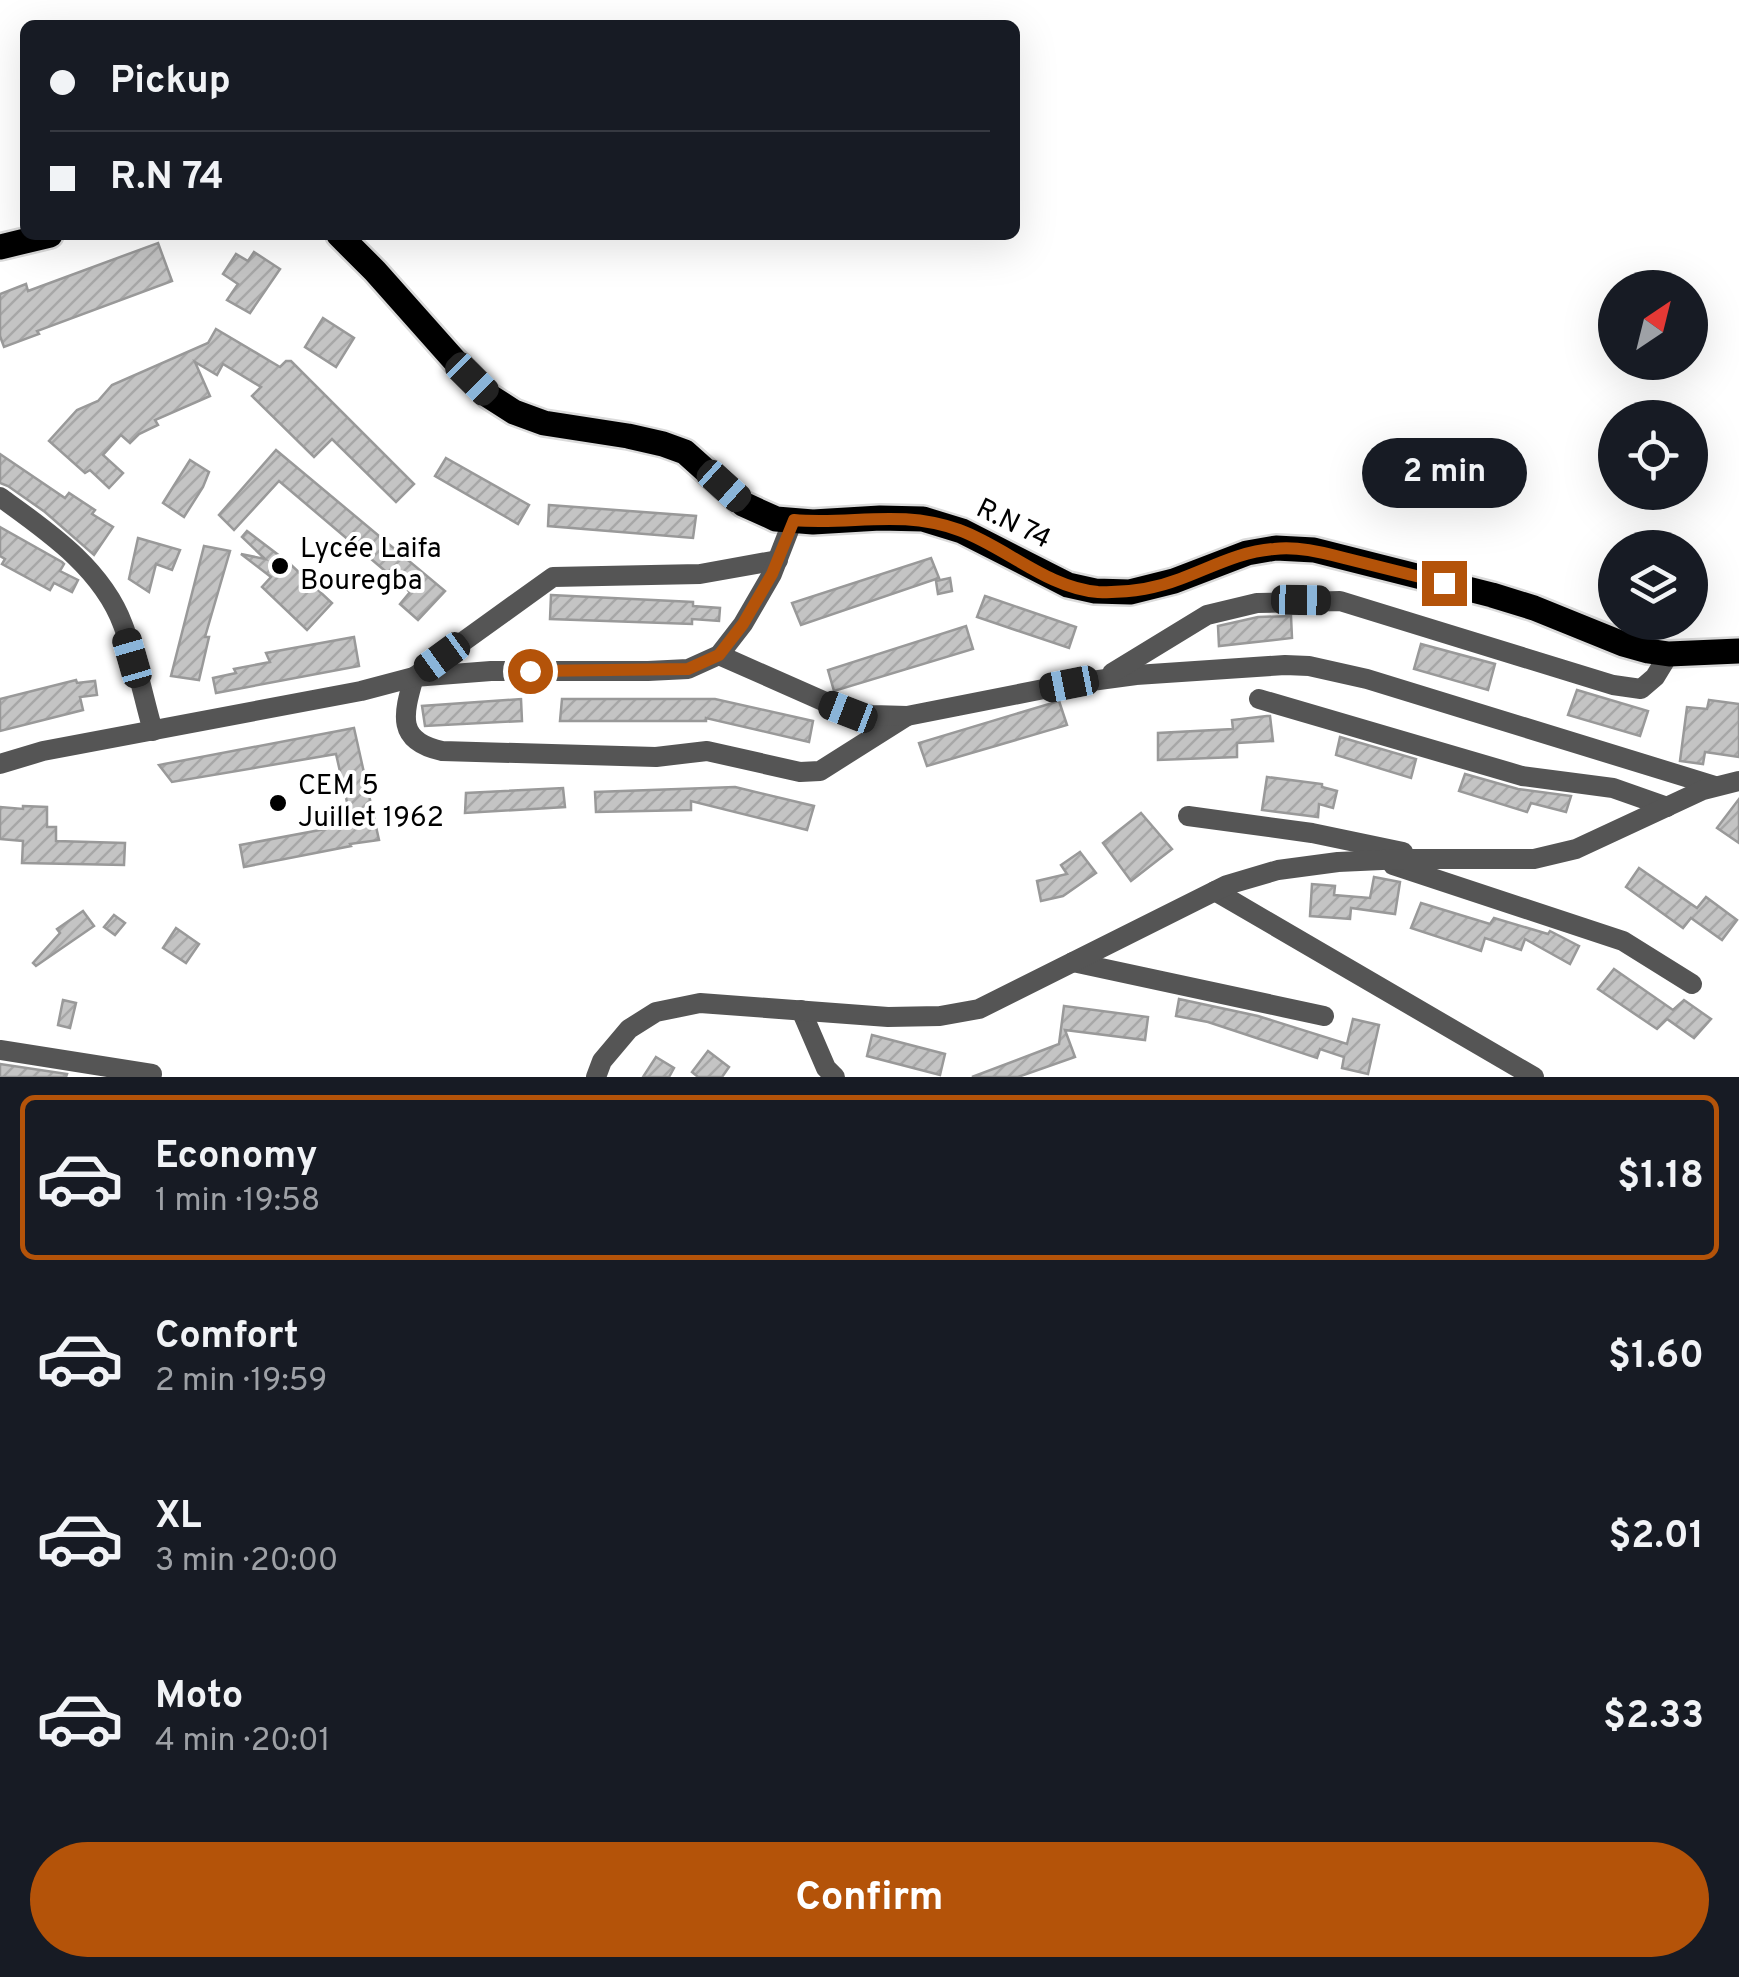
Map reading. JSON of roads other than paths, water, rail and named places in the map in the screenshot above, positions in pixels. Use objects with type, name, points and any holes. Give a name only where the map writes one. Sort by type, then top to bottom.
[{"type":"main road","points":[[0,247],[29,240]]},
{"type":"main road","name":"R.N 74","points":[[344,240],[455,362],[490,396],[514,412],[544,423],[628,436],[685,452],[744,504],[776,519],[923,520],[962,531],[1068,585],[1094,592],[1130,592],[1174,581],[1246,553],[1276,548],[1314,550],[1492,595],[1623,644],[1670,654],[1739,651]]},
{"type":"street","points":[[0,497],[51,534],[94,574],[122,622],[153,731]]},
{"type":"street","points":[[0,764],[42,751],[414,678],[491,671],[688,669],[719,655],[743,624],[778,560],[794,520]]},
{"type":"street","points":[[778,560],[700,574],[553,577],[414,678],[406,704],[407,729],[420,747],[442,751],[656,756],[707,751],[800,772],[820,770],[907,716]]},
{"type":"street","points":[[1102,680],[1207,614],[1257,602],[1340,601],[1613,685],[1640,689],[1670,654]]},
{"type":"street","points":[[719,655],[848,712],[907,716],[1136,674],[1309,666],[1367,679],[1715,786]]},
{"type":"street","points":[[1259,700],[1522,776],[1613,788],[1667,807]]},
{"type":"street","points":[[596,1077],[602,1061],[629,1028],[656,1012],[700,1003],[888,1017],[940,1016],[979,1009],[1226,885],[1278,870],[1338,862],[1534,859],[1576,849],[1702,790],[1739,781]]},
{"type":"street","points":[[1188,816],[1312,833],[1440,859]]},
{"type":"street","points":[[1378,860],[1598,931],[1623,941],[1692,984]]},
{"type":"street","points":[[1215,891],[1534,1077]]},
{"type":"street","points":[[1073,962],[1324,1016]]},
{"type":"street","points":[[801,1010],[826,1068],[835,1077]]},
{"type":"street","points":[[0,1050],[152,1074]]},
{"type":"place","name":"Lycée Laifa Bouregba","points":[[280,566]]},
{"type":"place","name":"CEM 5 Juillet 1962","points":[[278,803]]}]
